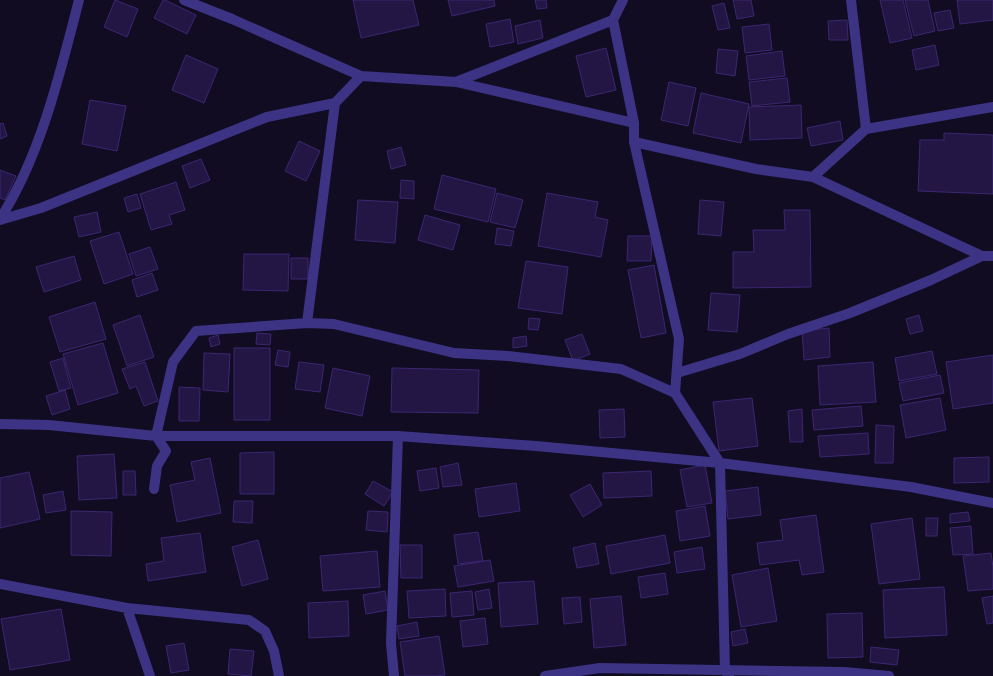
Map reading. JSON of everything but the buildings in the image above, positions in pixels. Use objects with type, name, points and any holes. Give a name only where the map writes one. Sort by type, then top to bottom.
[{"type":"street","points":[[0,220],[13,199],[38,143],[65,57],[79,0]]},
{"type":"street","points":[[184,0],[232,19],[360,76],[456,82],[634,123]]},
{"type":"street","points":[[623,0],[613,20],[634,123],[634,142],[679,339],[675,393]]},
{"type":"street","points":[[851,0],[866,129]]},
{"type":"street","points":[[456,82],[613,20]]},
{"type":"street","points":[[307,323],[336,103],[360,76]]},
{"type":"street","points":[[0,220],[41,208],[267,117],[336,103]]},
{"type":"street","points":[[813,177],[866,129],[993,107]]},
{"type":"street","points":[[634,142],[756,169],[813,177],[982,256],[993,256]]},
{"type":"street","points":[[677,373],[740,354],[788,334],[850,313],[931,280],[982,256]]},
{"type":"street","points":[[154,489],[157,466],[166,451],[156,436],[173,362],[196,331],[307,323],[334,324],[454,353],[508,356],[621,369],[675,393],[720,463],[727,673]]},
{"type":"street","points":[[0,424],[49,425],[156,436],[398,436],[536,446],[720,463],[911,487],[993,504]]},
{"type":"street","points":[[394,676],[391,643],[398,436]]},
{"type":"street","points":[[0,584],[127,608],[249,620],[266,631],[274,651],[279,676]]},
{"type":"street","points":[[127,608],[150,676]]},
{"type":"street","points":[[545,676],[600,668],[727,673],[844,672],[889,676]]}]
